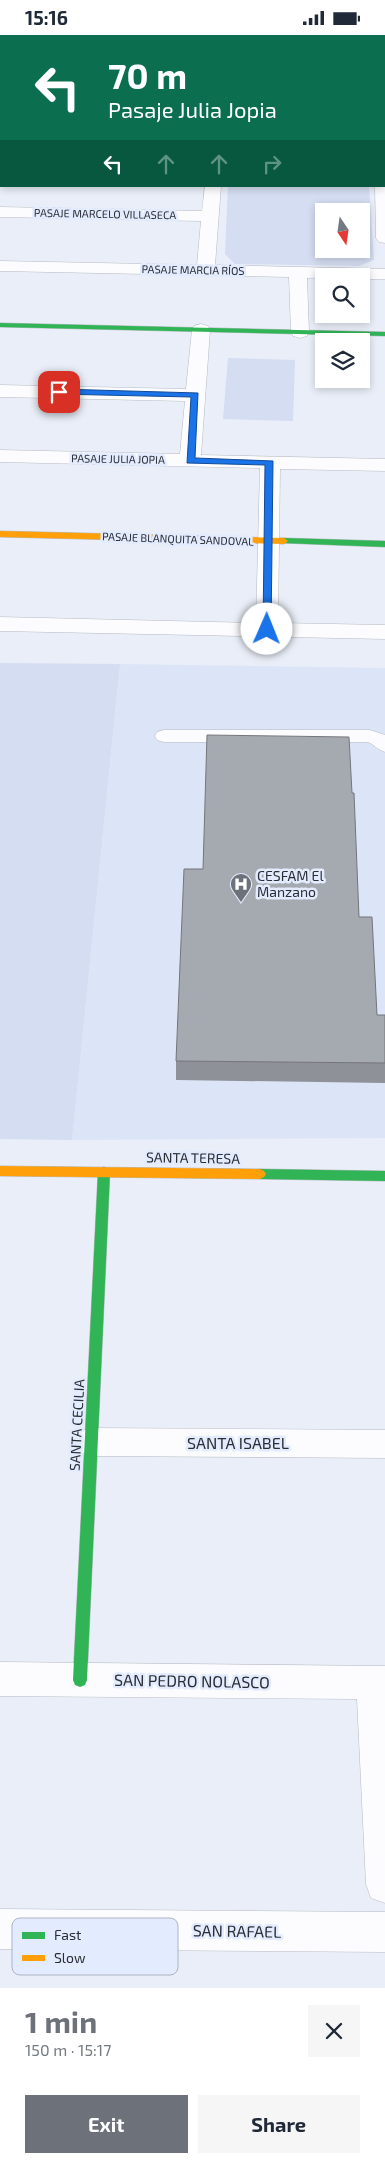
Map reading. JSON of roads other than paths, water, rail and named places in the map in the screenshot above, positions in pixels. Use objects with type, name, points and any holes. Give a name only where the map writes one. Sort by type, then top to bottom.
[{"type":"street","points":[[206,270],[213,187]]},
{"type":"street","points":[[383,187],[385,238]]},
{"type":"street","name":"PASAJE MARCELO VILLASECA","points":[[0,212],[210,216]]},
{"type":"street","name":"PASAJE MARCIA RÍOS","points":[[0,266],[385,274]]},
{"type":"street","points":[[298,272],[300,332]]},
{"type":"street","points":[[0,325],[385,334]]},
{"type":"street","points":[[190,461],[201,330]]},
{"type":"street","points":[[0,391],[196,395]]},
{"type":"street","name":"PASAJE JULIA JOPIA","points":[[0,456],[385,465]]},
{"type":"street","points":[[267,629],[270,463]]},
{"type":"street","name":"PASAJE BLANQUITA SANDOVAL","points":[[0,534],[385,544]]},
{"type":"street","points":[[0,623],[385,632]]},
{"type":"street","name":"SANTA TERESA","points":[[0,1171],[385,1176]]},
{"type":"street","name":"SANTA CECILIA","points":[[80,1680],[104,1172]]},
{"type":"street","name":"SANTA ISABEL","points":[[91,1442],[385,1444]]},
{"type":"street","name":"SAN PEDRO NOLASCO","points":[[0,1679],[380,1683]]},
{"type":"street","points":[[380,1683],[385,1883]]},
{"type":"street","name":"SAN RAFAEL","points":[[178,1930],[385,1932]]},
{"type":"lane","points":[[164,736],[370,736],[380,740],[385,746]]},
{"type":"place","name":"CESFAM El Manzano","points":[[241,903]]}]
